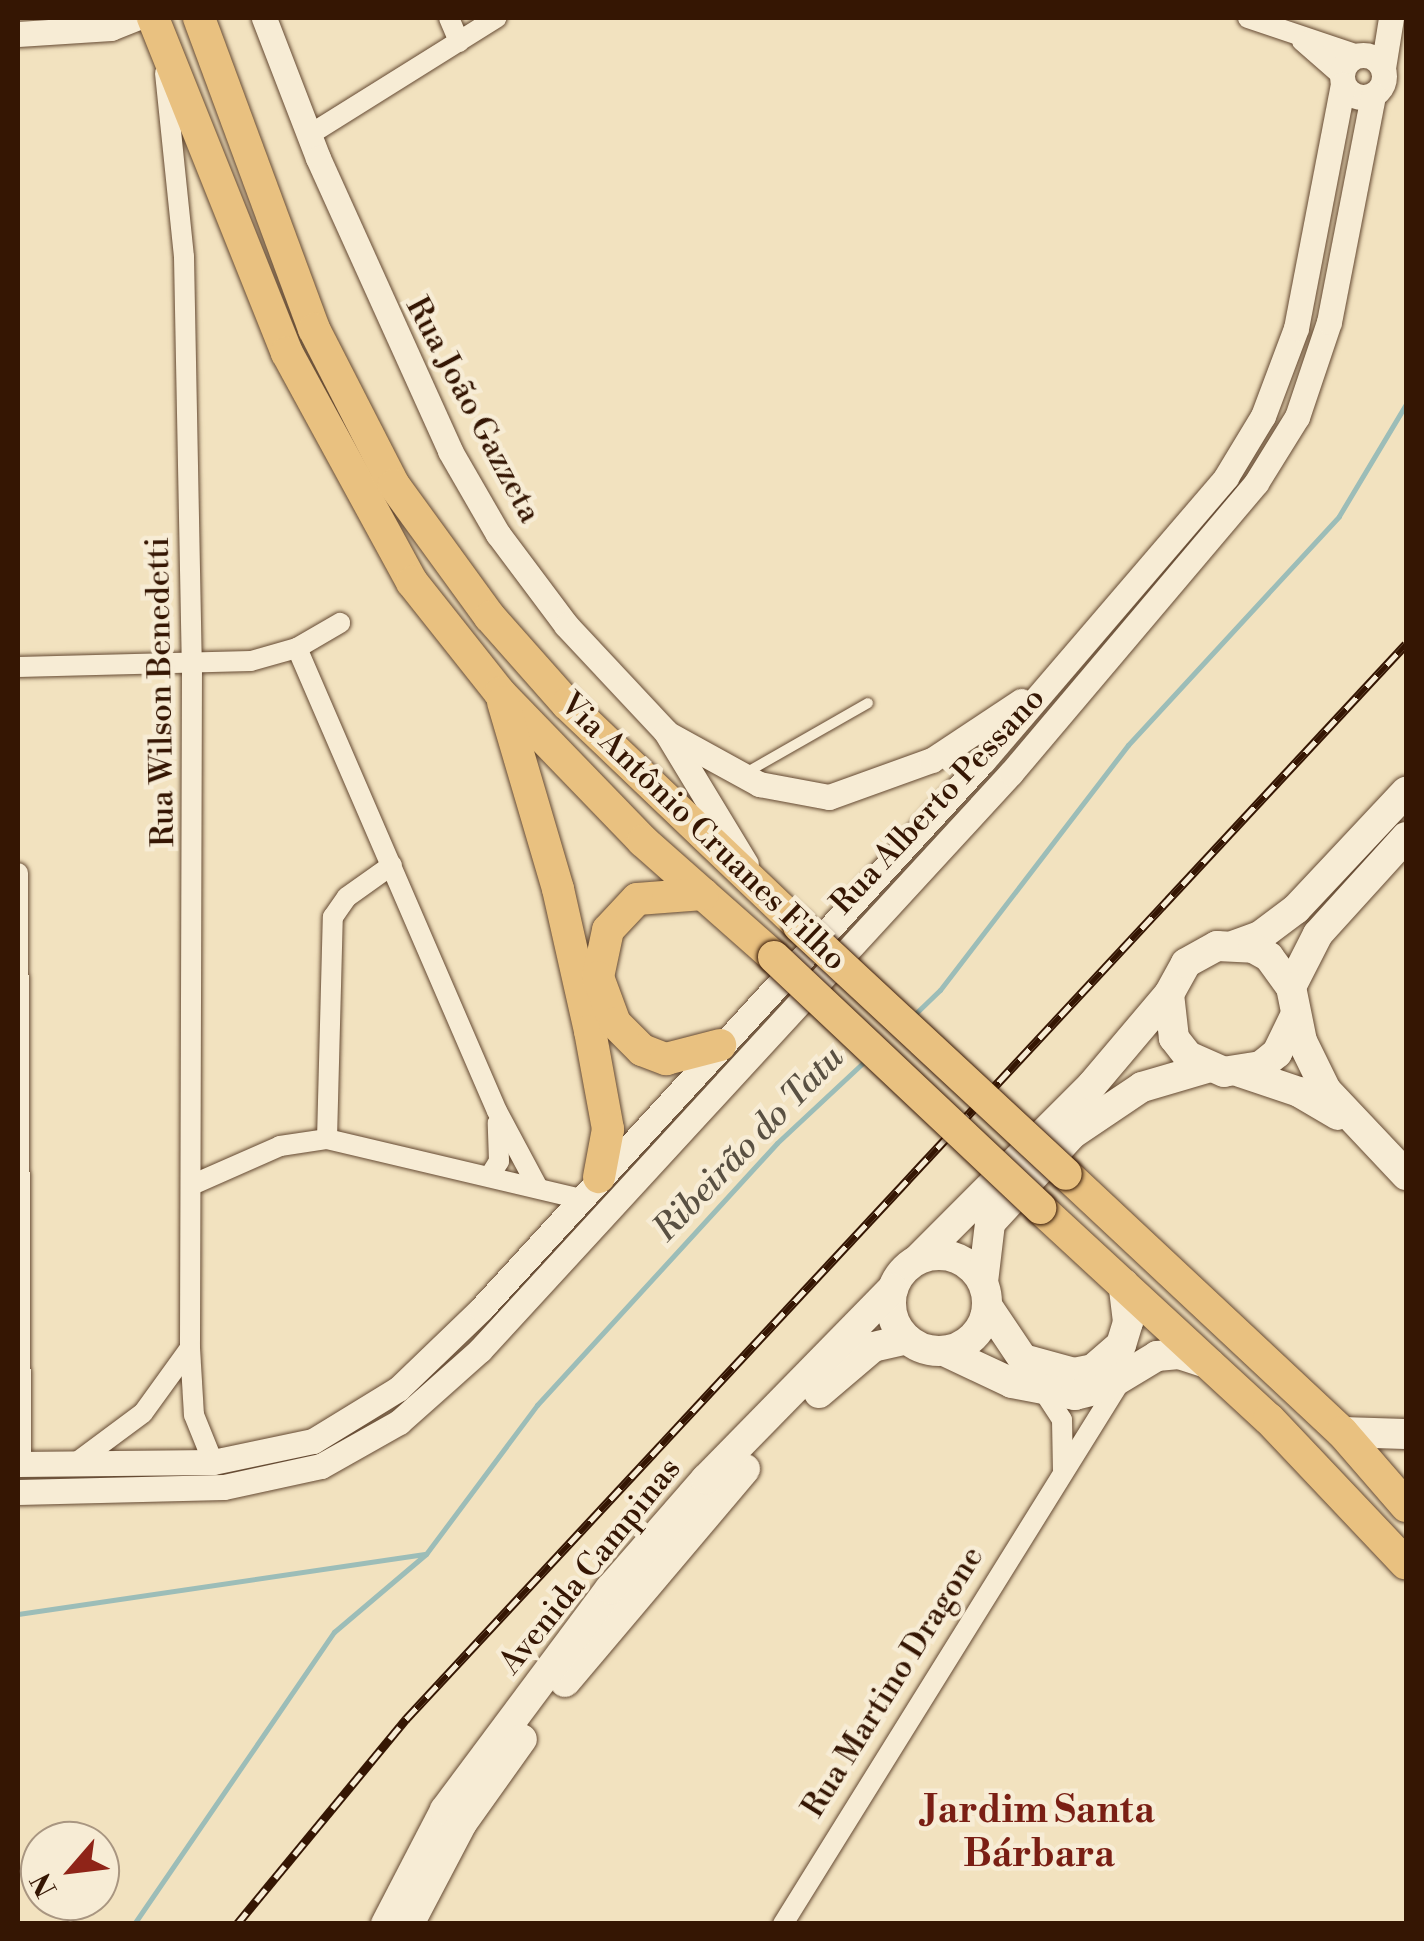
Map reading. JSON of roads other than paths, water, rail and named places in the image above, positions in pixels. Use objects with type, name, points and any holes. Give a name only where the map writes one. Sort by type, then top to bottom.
[{"type":"main road","name":"Via Antônio Cruanes Filho","points":[[199,18],[314,329],[352,412],[440,554],[567,704],[1342,1432],[1406,1506]]},
{"type":"main road","points":[[219,18],[250,154]]},
{"type":"main road","name":"Via Antônio Cruanes Filho","points":[[150,24],[272,318],[326,434],[412,582],[500,693],[703,894],[1123,1283]]},
{"type":"main road","points":[[500,693],[553,870],[608,1128],[590,1188]]},
{"type":"main road","points":[[1210,1364],[1179,1354],[1156,1356],[1124,1375],[1075,1395],[1044,1392],[908,1338],[893,1316],[893,1288],[918,1258],[1115,1061],[1169,994],[1186,963],[1286,917],[1406,792]]},
{"type":"main road","points":[[1240,1072],[1277,1053],[1318,934],[1406,837]]},
{"type":"main road","points":[[703,894],[638,900],[608,930],[598,977],[615,1023],[642,1050],[680,1058],[720,1046]]},
{"type":"main road","points":[[1234,944],[1269,957],[1293,1001],[1326,1090],[1356,1127],[1406,1175]]},
{"type":"main road","points":[[1169,994],[1174,1038],[1208,1068]]},
{"type":"main road","points":[[944,1351],[974,1336],[985,1294],[990,1223],[1072,1134],[1142,1087],[1208,1068],[1240,1072],[1299,1092],[1356,1127]]},
{"type":"main road","points":[[918,1258],[955,1256],[985,1294],[1022,1359],[1074,1373],[1093,1368],[1121,1345],[1128,1322],[1123,1283]]},
{"type":"main road","points":[[1123,1283],[1210,1364],[1406,1564]]},
{"type":"main road","name":"Avenida Campinas","points":[[410,1924],[498,1770],[714,1486],[893,1288]]},
{"type":"main road","name":"Avenida Campinas","points":[[386,1924],[480,1759],[610,1589],[714,1486],[845,1366],[882,1343],[908,1338]]},
{"type":"main road","points":[[1342,1432],[1406,1434]]},
{"type":"street","name":"Rua João Gazzeta","points":[[264,18],[309,135],[410,372],[498,534],[566,625],[666,732],[762,890]]},
{"type":"street","points":[[449,18],[458,42]]},
{"type":"street","points":[[309,135],[496,18]]},
{"type":"street","points":[[1248,18],[1296,36],[1357,68]]},
{"type":"street","name":"Rua Alberto Pessano","points":[[19,1464],[213,1462],[312,1441],[379,1404],[454,1337],[1062,670],[1200,511],[1264,416],[1310,268],[1357,68],[1381,18]]},
{"type":"street","name":"Rua Alberto Pessano","points":[[18,1492],[224,1487],[322,1466],[399,1422],[480,1350],[1011,773],[1256,483],[1296,417],[1329,322],[1374,95],[1352,96],[1357,68],[1391,18]]},
{"type":"street","points":[[18,34],[150,24]]},
{"type":"street","name":"Rua Wilson Benedetti","points":[[150,24],[184,257],[192,665],[194,1184],[190,1348],[194,1416],[213,1462]]},
{"type":"street","points":[[18,667],[251,661],[297,648],[340,623]]},
{"type":"street","points":[[297,648],[497,1110],[537,1186]]},
{"type":"street","points":[[666,732],[742,776],[806,796],[854,793],[968,739],[1062,670]]},
{"type":"street","points":[[327,1139],[334,917],[347,897],[392,865]]},
{"type":"street","points":[[18,873],[19,1464]]},
{"type":"street","points":[[491,1174],[499,1161],[497,1110]]},
{"type":"street","points":[[194,1184],[280,1146],[327,1139],[537,1186],[590,1188]]},
{"type":"street","points":[[74,1464],[144,1412],[190,1348]]},
{"type":"street","name":"Rua Martino Dragone","points":[[783,1924],[1124,1375]]},
{"type":"street","points":[[1044,1392],[1062,1420],[1062,1478]]},
{"type":"lane","points":[[742,776],[868,703]]},
{"type":"waterway","name":"Ribeirão do Tatu","points":[[914,1015],[940,990],[1128,745],[1339,516],[1406,404]]},
{"type":"waterway","name":"Ribeirão do Tatu","points":[[134,1924],[334,1632],[426,1554],[537,1405],[777,1143],[866,1060]]},
{"type":"waterway","points":[[18,1614],[425,1554]]},
{"type":"railway","points":[[237,1924],[406,1719],[1406,644]]},
{"type":"district","name":"Jardim Santa Bárbara","points":[[1039,1833]]}]
